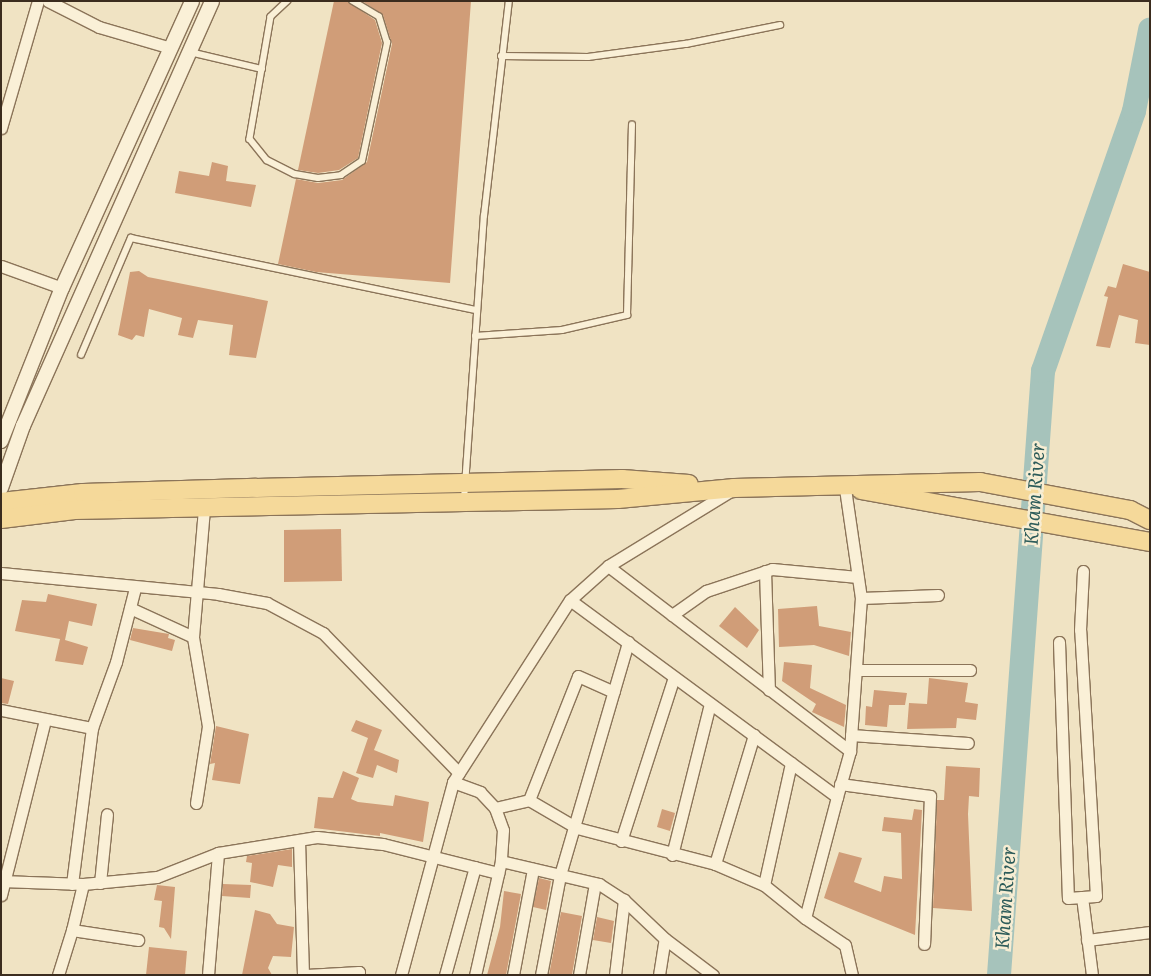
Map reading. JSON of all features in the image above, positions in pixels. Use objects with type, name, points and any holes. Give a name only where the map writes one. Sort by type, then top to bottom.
[{"type":"main road","points":[[1,502],[83,493],[622,479],[734,488]]},
{"type":"main road","points":[[1,518],[74,510],[618,499],[734,488],[824,484],[986,482],[1130,510],[1150,520]]},
{"type":"main road","points":[[824,484],[1150,542]]},
{"type":"street","points":[[1,128],[38,1]]},
{"type":"street","points":[[48,1],[99,27],[170,48]]},
{"type":"street","points":[[1,441],[62,288],[192,1]]},
{"type":"street","points":[[1,488],[23,426],[188,51],[212,1]]},
{"type":"street","points":[[1,266],[62,288]]},
{"type":"street","points":[[401,975],[430,857],[456,777],[570,600],[608,566],[734,488]]},
{"type":"street","points":[[805,918],[836,797],[850,751],[858,670],[861,598],[845,488]]},
{"type":"street","points":[[196,803],[208,726],[193,637],[204,508]]},
{"type":"street","points":[[608,566],[850,751]]},
{"type":"street","points":[[672,615],[706,591],[765,571],[858,578]]},
{"type":"street","points":[[765,571],[770,690]]},
{"type":"street","points":[[1059,642],[1068,898],[1096,896],[1080,630],[1083,571]]},
{"type":"street","points":[[1,573],[135,588],[197,592],[267,603],[323,633],[456,777],[480,792],[495,808],[503,830],[501,861],[475,975]]},
{"type":"street","points":[[58,975],[72,930],[92,728],[116,662],[135,588]]},
{"type":"street","points":[[861,598],[938,595]]},
{"type":"street","points":[[570,600],[836,797]]},
{"type":"street","points":[[130,608],[193,637]]},
{"type":"street","points":[[541,975],[560,875],[577,828],[628,642]]},
{"type":"street","points":[[858,670],[970,670]]},
{"type":"street","points":[[529,800],[578,676],[614,692]]},
{"type":"street","points":[[622,841],[674,677]]},
{"type":"street","points":[[672,855],[710,704]]},
{"type":"street","points":[[1,710],[92,728]]},
{"type":"street","points":[[1,895],[2,881],[45,720]]},
{"type":"street","points":[[715,864],[754,736]]},
{"type":"street","points":[[851,736],[968,743]]},
{"type":"street","points":[[764,886],[791,763]]},
{"type":"street","points":[[840,784],[930,796],[924,944]]},
{"type":"street","points":[[495,808],[529,800],[577,828],[672,855],[715,864],[764,886],[805,918],[845,945],[852,975]]},
{"type":"street","points":[[100,882],[108,814]]},
{"type":"street","points":[[2,881],[78,884],[157,877],[218,853],[317,837],[383,844],[498,873]]},
{"type":"street","points":[[299,840],[304,975],[359,972],[358,975]]},
{"type":"street","points":[[208,975],[218,853]]},
{"type":"street","points":[[501,861],[595,883],[624,900],[665,939],[712,974]]},
{"type":"street","points":[[445,975],[475,867]]},
{"type":"street","points":[[513,975],[533,869]]},
{"type":"street","points":[[579,975],[595,883]]},
{"type":"street","points":[[1082,897],[1092,975]]},
{"type":"street","points":[[615,975],[624,900]]},
{"type":"street","points":[[72,930],[138,940]]},
{"type":"street","points":[[1088,940],[1150,932]]},
{"type":"street","points":[[659,975],[665,939]]},
{"type":"lane","points":[[288,1],[271,17],[249,134],[255,149],[277,165],[307,178],[331,178],[357,168],[387,37],[373,10],[352,1]]},
{"type":"lane","points":[[464,502],[477,310],[502,56],[510,1]]},
{"type":"lane","points":[[502,56],[588,58],[686,44],[780,25]]},
{"type":"lane","points":[[188,51],[262,69]]},
{"type":"lane","points":[[476,336],[562,330],[627,315],[632,125]]},
{"type":"lane","points":[[81,355],[131,238],[477,310]]},
{"type":"building","points":[[334,1],[347,1],[375,20],[382,43],[358,158],[339,170],[318,173],[298,170]]},
{"type":"building","points":[[362,1],[471,1],[450,283],[316,272],[278,264],[296,179],[318,183],[342,180],[367,162],[392,44],[383,15]]},
{"type":"building","points":[[212,162],[228,166],[226,181],[256,185],[251,207],[175,193],[179,171],[209,176]]},
{"type":"building","points":[[1123,264],[1150,272],[1150,345],[1135,343],[1138,320],[1119,315],[1110,348],[1096,346],[1108,297],[1104,296],[1108,286],[1116,288]]},
{"type":"building","points":[[139,271],[148,277],[268,301],[256,358],[229,355],[233,325],[198,320],[193,338],[178,335],[182,318],[149,309],[144,337],[136,335],[132,340],[118,335],[130,272]]},
{"type":"building","points":[[341,529],[342,581],[284,582],[284,530]]},
{"type":"building","points":[[48,594],[97,604],[92,626],[69,621],[65,640],[88,647],[83,665],[55,661],[60,639],[15,631],[22,600],[46,602]]},
{"type":"building","points":[[817,606],[819,626],[851,632],[849,656],[814,645],[779,647],[778,609]]},
{"type":"building","points":[[735,607],[759,630],[747,648],[719,626]]},
{"type":"building","points":[[133,628],[169,634],[168,638],[175,640],[172,651],[130,640]]},
{"type":"building","points":[[784,662],[812,665],[810,688],[846,705],[844,727],[812,712],[816,704],[782,681]]},
{"type":"building","points":[[1,678],[14,681],[8,704],[1,703]]},
{"type":"building","points":[[929,678],[968,683],[965,702],[978,704],[976,720],[957,718],[956,728],[907,729],[909,703],[927,704]]},
{"type":"building","points":[[874,690],[907,693],[905,705],[889,705],[887,727],[865,725],[866,706],[872,707]]},
{"type":"building","points":[[356,720],[382,730],[374,750],[399,760],[397,773],[377,765],[373,778],[356,773],[368,738],[351,731]]},
{"type":"building","points":[[216,726],[249,734],[240,784],[212,780],[215,763],[210,764]]},
{"type":"building","points":[[946,766],[980,768],[979,797],[969,796],[972,911],[933,908],[937,800],[944,800]]},
{"type":"building","points":[[343,771],[359,778],[351,799],[358,802],[393,806],[395,795],[429,802],[423,842],[380,833],[380,836],[314,828],[318,797],[333,798]]},
{"type":"building","points":[[662,809],[675,813],[670,831],[657,827]]},
{"type":"building","points":[[914,809],[922,810],[915,935],[824,898],[839,852],[862,858],[854,882],[881,892],[884,876],[902,879],[901,833],[882,831],[884,817],[912,820]]},
{"type":"building","points":[[292,849],[292,867],[278,865],[273,887],[250,882],[252,863],[246,862],[247,856]]},
{"type":"building","points":[[539,878],[551,881],[546,910],[533,907]]},
{"type":"building","points":[[223,884],[251,885],[250,898],[222,896]]},
{"type":"building","points":[[157,885],[175,887],[171,939],[164,928],[159,927],[162,901],[154,900]]},
{"type":"building","points":[[504,891],[521,894],[506,975],[487,975],[500,927]]},
{"type":"building","points":[[255,910],[270,914],[277,924],[294,927],[291,957],[273,956],[268,968],[272,975],[242,975]]},
{"type":"building","points":[[561,912],[582,916],[572,975],[549,975]]},
{"type":"building","points":[[597,917],[614,921],[611,943],[593,940]]},
{"type":"building","points":[[149,947],[187,951],[185,975],[146,975]]},
{"type":"waterway","name":"Kham River","points":[[999,975],[1043,371],[1134,111],[1150,30]]}]
